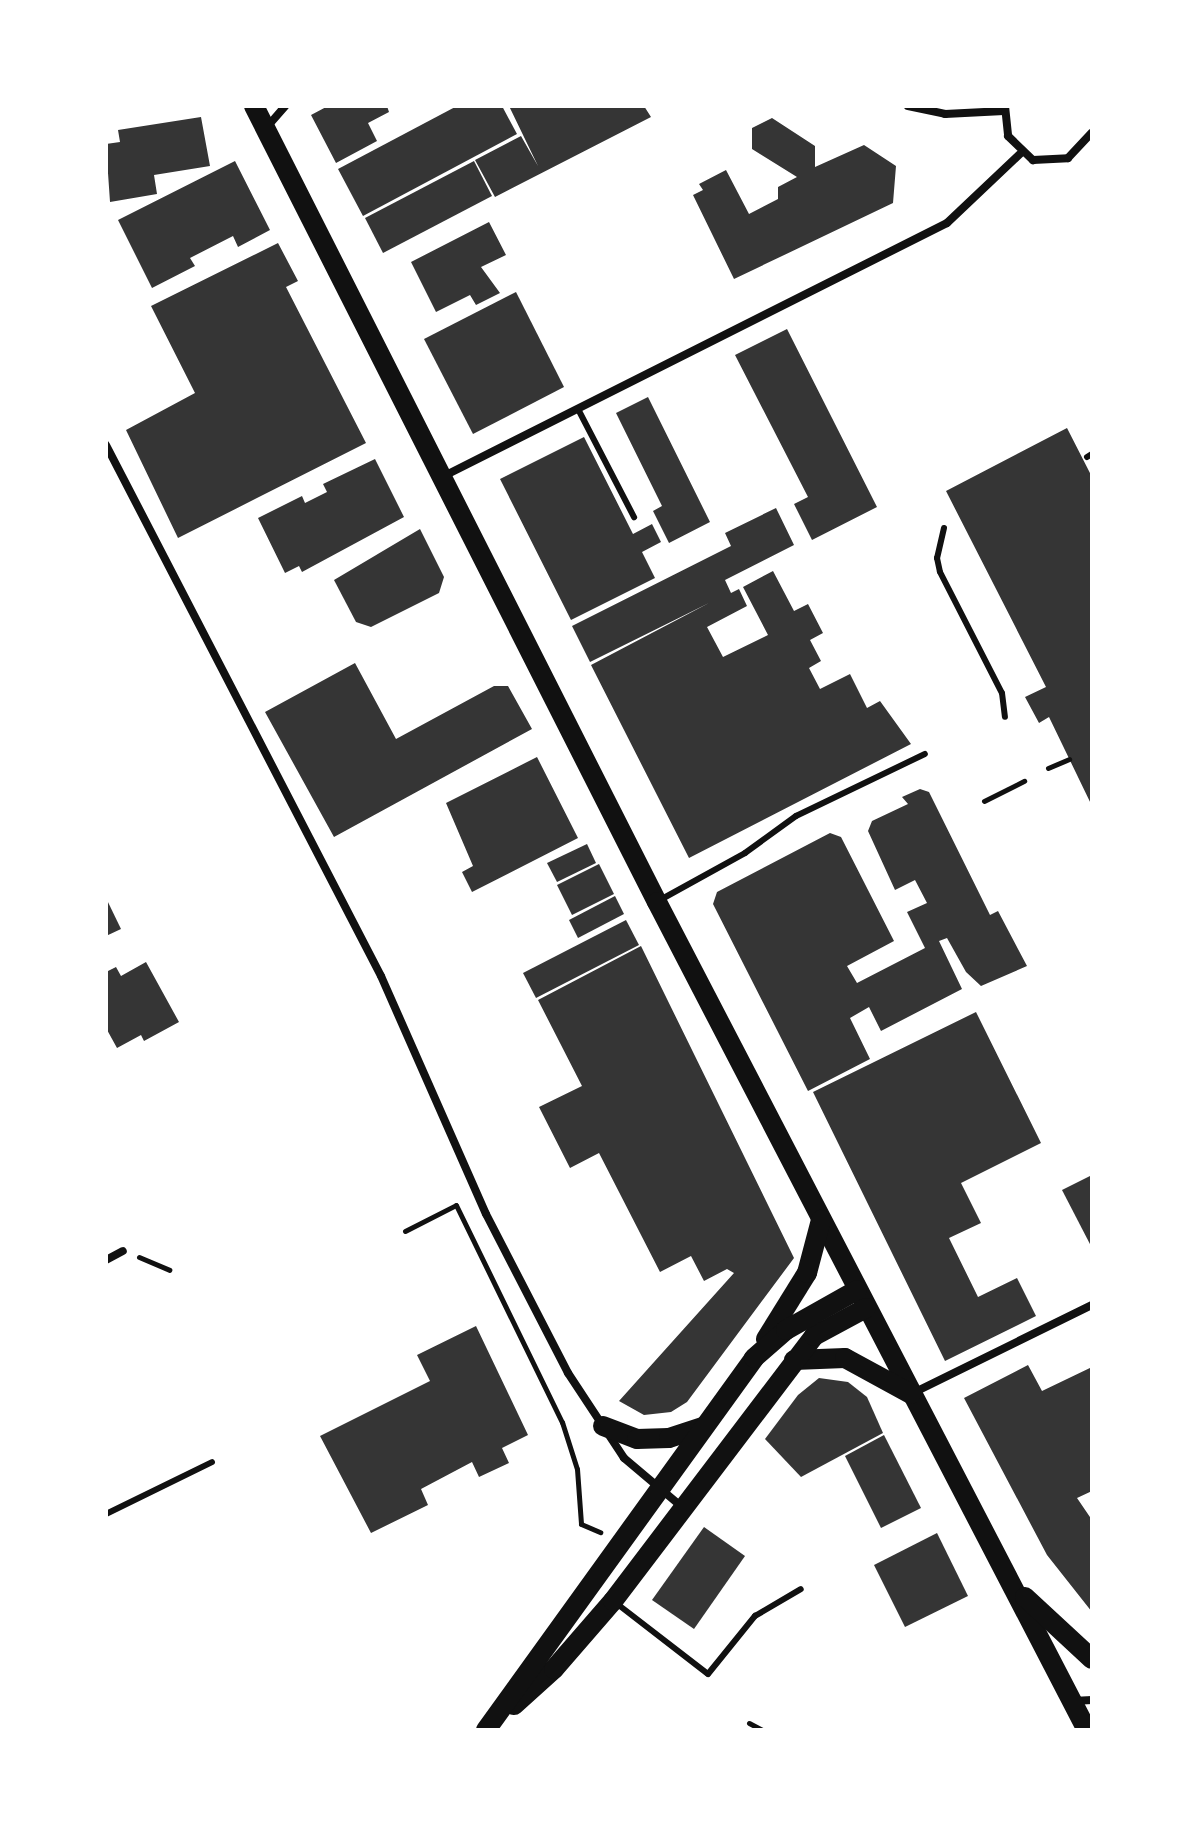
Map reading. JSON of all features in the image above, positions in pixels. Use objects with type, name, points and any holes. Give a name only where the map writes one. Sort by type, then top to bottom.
[{"type":"main road","points":[[254,106],[861,1299],[1011,1583],[1082,1700],[1087,1730]]},
{"type":"main road","points":[[488,1730],[754,1358],[807,1273],[821,1220]]},
{"type":"main road","points":[[754,1358],[786,1330],[861,1299]]},
{"type":"main road","points":[[488,1730],[554,1669],[613,1601],[814,1336],[861,1299]]},
{"type":"main road","points":[[794,1360],[845,1358],[911,1394]]},
{"type":"main road","points":[[603,1426],[637,1439],[669,1438],[703,1427]]},
{"type":"main road","points":[[1011,1583],[1092,1659]]},
{"type":"street","points":[[266,129],[285,106]]},
{"type":"street","points":[[908,106],[945,114],[1004,109],[1008,136],[1021,153],[1033,160],[1068,158],[1092,132]]},
{"type":"street","points":[[441,478],[947,223],[1021,153]]},
{"type":"street","points":[[106,445],[381,976],[486,1214],[568,1373],[624,1458],[684,1509]]},
{"type":"street","points":[[106,1260],[123,1251]]},
{"type":"street","points":[[911,1394],[1092,1305]]},
{"type":"lane","points":[[578,409],[634,517]]},
{"type":"lane","points":[[944,528],[937,558],[940,572],[1002,693],[1005,717]]},
{"type":"lane","points":[[657,902],[745,853],[796,816],[925,754]]},
{"type":"lane","points":[[106,1514],[212,1462]]},
{"type":"lane","points":[[613,1601],[708,1674],[755,1616],[801,1589]]},
{"type":"path","points":[[1048,768],[1069,759]]},
{"type":"path","points":[[984,801],[1024,781]]},
{"type":"path","points":[[405,1231],[456,1205],[562,1422],[577,1469],[581,1524]]},
{"type":"path","points":[[123,1251],[169,1270]]},
{"type":"path","points":[[749,1723],[762,1730]]},
{"type":"building","points":[[328,106],[387,106],[389,112],[368,123],[377,141],[336,163],[311,115]]},
{"type":"building","points":[[457,106],[502,106],[517,134],[363,216],[338,169]]},
{"type":"building","points":[[509,106],[644,106],[651,117],[495,197],[475,160],[521,136],[538,166]]},
{"type":"building","points":[[201,117],[210,166],[154,175],[157,194],[110,202],[106,144],[120,142],[118,130]]},
{"type":"building","points":[[772,118],[815,146],[815,167],[864,145],[896,166],[893,203],[734,279],[693,195],[703,190],[699,184],[726,170],[749,214],[778,199],[778,187],[797,177],[752,149],[752,128]]},
{"type":"building","points":[[235,161],[270,230],[238,247],[233,236],[190,258],[195,266],[152,288],[118,220]]},
{"type":"building","points":[[474,161],[492,196],[383,253],[365,218]]},
{"type":"building","points":[[489,222],[506,255],[481,267],[500,293],[476,305],[470,295],[436,312],[411,262]]},
{"type":"building","points":[[278,243],[298,281],[286,287],[366,443],[178,538],[126,430],[195,393],[151,306]]},
{"type":"building","points":[[516,292],[564,387],[473,434],[424,339]]},
{"type":"building","points":[[787,329],[877,507],[812,540],[794,504],[808,497],[735,355]]},
{"type":"building","points":[[648,397],[710,522],[669,543],[653,511],[662,506],[616,413]]},
{"type":"building","points":[[1067,428],[1092,477],[1092,806],[1049,717],[1039,723],[1025,697],[1046,687],[946,491]]},
{"type":"building","points":[[584,437],[633,534],[652,524],[661,542],[642,552],[655,578],[571,620],[500,479]]},
{"type":"building","points":[[375,459],[404,517],[302,572],[299,566],[285,573],[258,518],[302,496],[305,503],[327,492],[323,484]]},
{"type":"building","points":[[776,508],[794,545],[725,580],[731,593],[739,589],[747,606],[707,627],[723,657],[768,635],[743,587],[773,571],[794,611],[808,604],[823,633],[810,640],[821,661],[809,668],[820,689],[850,674],[867,708],[880,701],[911,744],[689,858],[591,665],[709,603],[590,662],[572,626],[731,546],[725,533]]},
{"type":"building","points":[[420,529],[444,577],[439,593],[371,627],[356,622],[334,580]]},
{"type":"building","points":[[355,663],[396,739],[494,686],[508,686],[532,729],[334,837],[265,712]]},
{"type":"building","points":[[537,757],[578,838],[472,892],[462,872],[473,866],[446,803]]},
{"type":"building","points":[[920,789],[929,792],[990,915],[998,911],[1027,966],[981,986],[966,972],[947,938],[939,941],[962,989],[881,1031],[869,1007],[850,1018],[870,1059],[808,1091],[713,904],[717,892],[830,833],[841,837],[894,941],[847,966],[857,983],[925,948],[907,912],[927,903],[915,880],[895,890],[868,831],[872,821],[908,804],[902,797]]},
{"type":"building","points":[[587,844],[596,863],[557,882],[547,863]]},
{"type":"building","points":[[599,864],[614,894],[572,915],[557,885]]},
{"type":"building","points":[[615,896],[624,914],[578,938],[569,920]]},
{"type":"building","points":[[106,898],[121,929],[106,936]]},
{"type":"building","points":[[626,920],[639,945],[536,998],[523,973]]},
{"type":"building","points":[[641,946],[794,1258],[687,1402],[671,1412],[644,1415],[619,1401],[734,1273],[727,1269],[704,1281],[691,1256],[660,1272],[599,1153],[570,1168],[539,1107],[582,1086],[538,1000]]},
{"type":"building","points":[[146,962],[179,1022],[144,1041],[141,1035],[117,1048],[106,1028],[106,972],[116,967],[121,976]]},
{"type":"building","points":[[976,1012],[1041,1143],[961,1183],[981,1223],[949,1238],[978,1297],[1017,1278],[1036,1316],[945,1361],[813,1092]]},
{"type":"building","points":[[1092,1175],[1092,1248],[1062,1190]]},
{"type":"building","points":[[476,1326],[528,1435],[502,1448],[509,1463],[479,1477],[472,1462],[421,1489],[428,1505],[371,1533],[320,1436],[430,1381],[417,1355]]},
{"type":"building","points":[[1028,1365],[1042,1391],[1092,1367],[1092,1491],[1077,1498],[1092,1520],[1092,1612],[1047,1555],[964,1398]]},
{"type":"building","points":[[819,1378],[848,1382],[867,1397],[883,1433],[801,1477],[765,1439],[798,1395]]},
{"type":"building","points":[[884,1435],[921,1508],[881,1528],[845,1456]]},
{"type":"building","points":[[704,1527],[745,1556],[694,1629],[652,1600]]},
{"type":"building","points":[[937,1533],[968,1596],[905,1627],[874,1565]]}]
